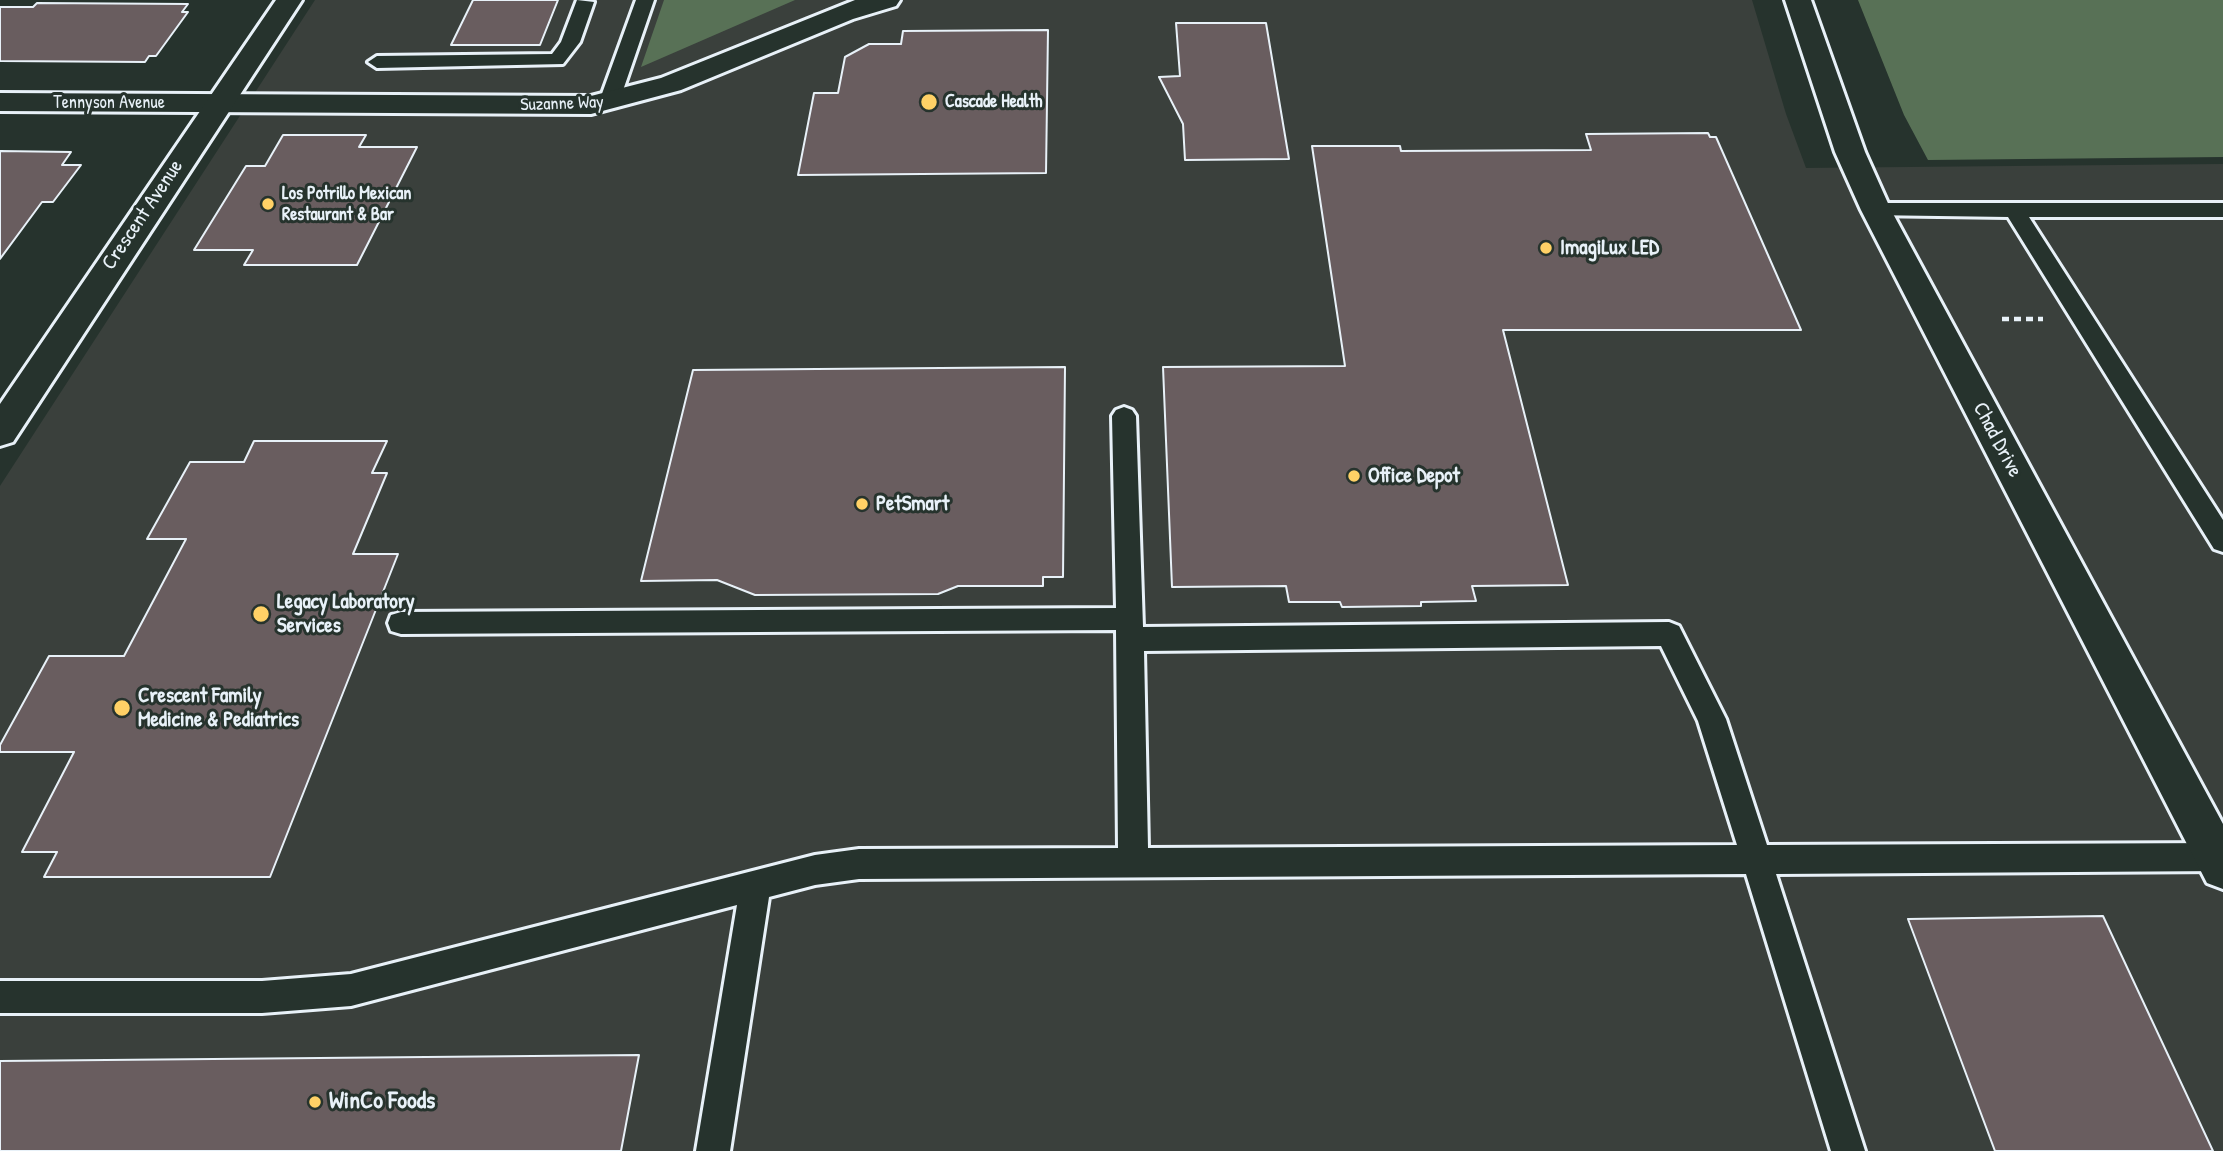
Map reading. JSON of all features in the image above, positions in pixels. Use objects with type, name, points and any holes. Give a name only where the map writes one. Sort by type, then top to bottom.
[{"type":"street","name":"Crescent Avenue","points":[[0,432],[289,0]]},
{"type":"street","name":"Suzanne Way","points":[[218,103],[562,106],[609,102],[661,88],[851,10],[887,0]]},
{"type":"street","name":"Chad Drive","points":[[1798,0],[1850,152],[1876,210],[2221,861]]},
{"type":"street","name":"Tennyson Avenue","points":[[0,102],[218,103]]},
{"type":"lane","points":[[609,102],[645,0]]},
{"type":"lane","points":[[377,62],[556,60],[561,58],[566,49],[585,2]]},
{"type":"lane","points":[[1876,210],[2223,210]]},
{"type":"lane","points":[[2014,210],[2223,542]]},
{"type":"lane","points":[[1124,416],[1133,862]]},
{"type":"lane","points":[[401,623],[1669,635],[1712,719],[1847,1151]]},
{"type":"lane","points":[[0,997],[262,997],[327,994],[815,870],[859,864],[1755,858],[2221,861]]},
{"type":"lane","points":[[713,1151],[755,887]]},
{"type":"path","points":[[2002,319],[2021,319]]},
{"type":"shaded area","points":[[315,0],[1752,0],[1786,114],[1806,168],[2223,164],[2223,1151],[0,1151],[0,486]]},
{"type":"green space","points":[[664,0],[795,0],[641,67]]},
{"type":"green space","points":[[1858,0],[2223,0],[2223,157],[1928,160],[1904,115]]},
{"type":"building","points":[[473,0],[558,0],[540,45],[451,45]]},
{"type":"building","points":[[37,3],[188,4],[182,12],[188,12],[156,56],[149,56],[145,62],[0,61],[0,7],[33,7]]},
{"type":"building","points":[[1176,23],[1266,23],[1289,159],[1185,160],[1183,124],[1159,77],[1180,76]]},
{"type":"building","name":"Cascade Health","points":[[1048,30],[1046,173],[798,175],[814,93],[838,93],[845,57],[869,44],[901,44],[903,31]]},
{"type":"building","points":[[1708,133],[1710,137],[1716,137],[1801,330],[1503,330],[1568,585],[1472,586],[1476,601],[1421,602],[1421,606],[1342,607],[1340,602],[1289,602],[1286,586],[1172,587],[1163,367],[1345,366],[1312,146],[1400,146],[1401,151],[1591,150],[1586,134]]},
{"type":"building","name":"Los Potrillo Mexican Restaurant & Bar","points":[[283,135],[366,135],[359,147],[417,147],[357,265],[244,265],[253,250],[194,250],[246,166],[265,166]]},
{"type":"building","points":[[0,151],[71,152],[62,165],[81,165],[53,202],[42,202],[0,259]]},
{"type":"building","name":"PetSmart","points":[[1065,367],[1063,577],[1043,577],[1043,586],[958,586],[938,594],[755,595],[717,580],[641,581],[693,370]]},
{"type":"building","points":[[254,441],[387,441],[372,473],[387,473],[353,554],[398,554],[270,877],[44,877],[57,852],[22,852],[74,752],[0,752],[0,745],[49,656],[124,656],[186,539],[147,539],[190,462],[244,462]]},
{"type":"building","points":[[2103,916],[2213,1151],[1995,1151],[1908,919]]},
{"type":"building","name":"WinCo Foods","points":[[639,1055],[621,1151],[0,1151],[0,1061]]},
{"type":"place","name":"Cascade Health","points":[[929,102]]},
{"type":"place","name":"Los Potrillo Mexican Restaurant & Bar","points":[[268,204]]},
{"type":"place","name":"ImagiLux LED","points":[[1546,248]]},
{"type":"place","name":"Office Depot","points":[[1354,476]]},
{"type":"place","name":"PetSmart","points":[[862,504]]},
{"type":"place","name":"Legacy Laboratory Services","points":[[261,614]]},
{"type":"place","name":"Crescent Family Medicine & Pediatrics","points":[[122,708]]},
{"type":"place","name":"WinCo Foods","points":[[315,1102]]}]
